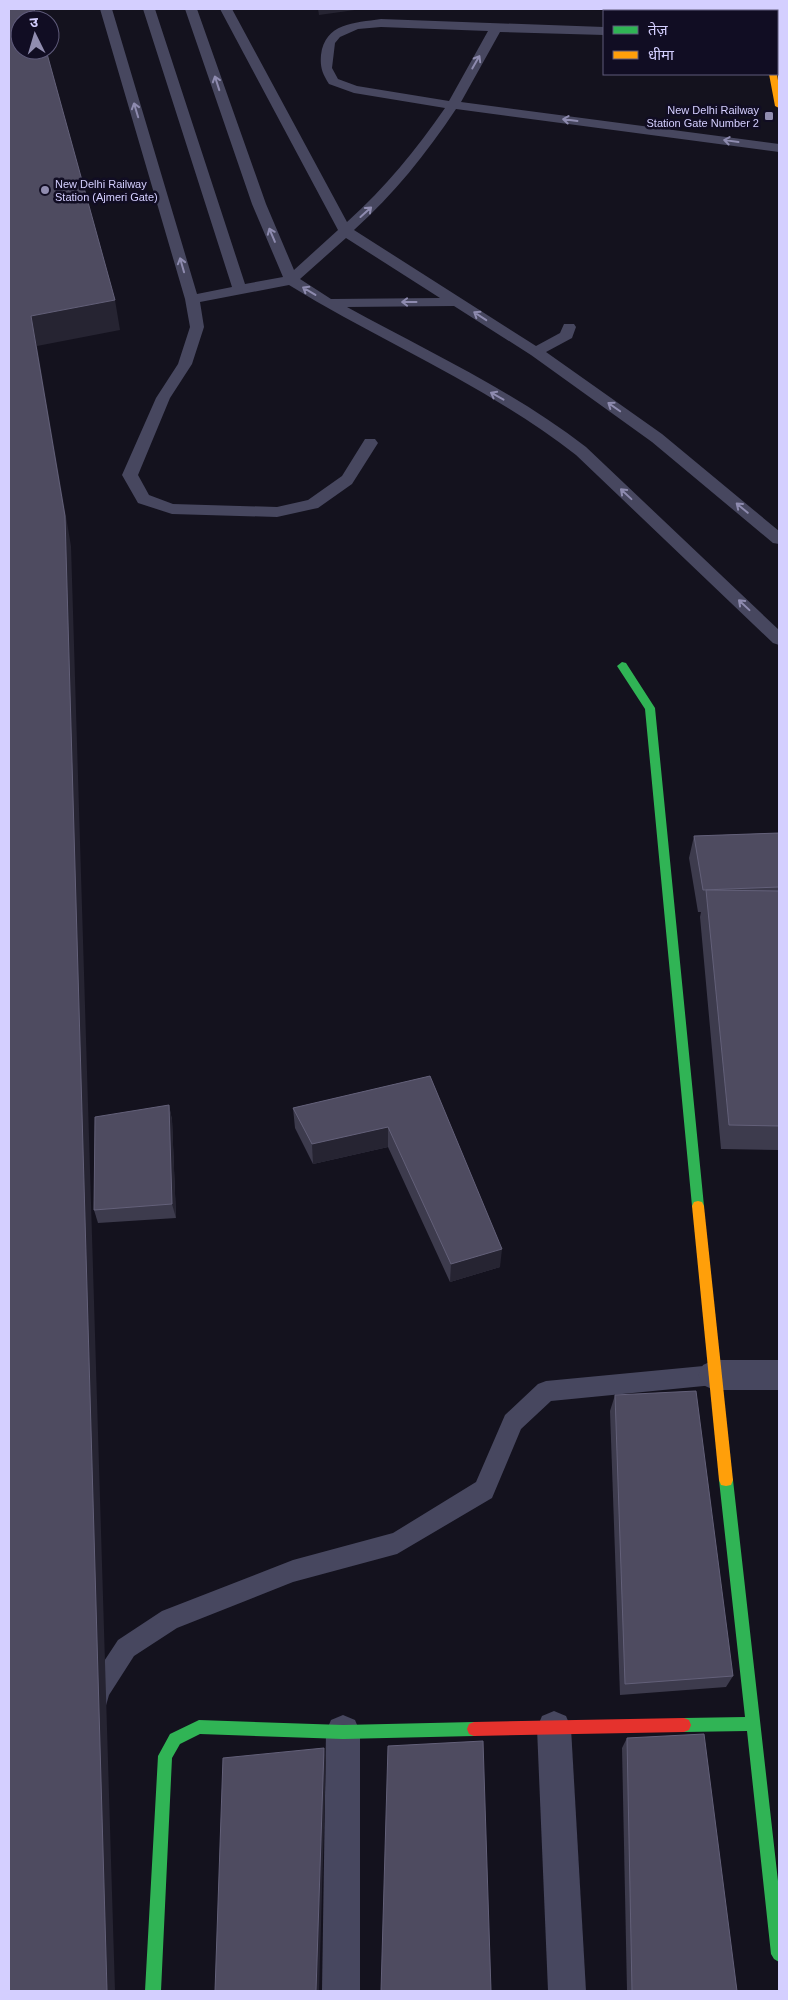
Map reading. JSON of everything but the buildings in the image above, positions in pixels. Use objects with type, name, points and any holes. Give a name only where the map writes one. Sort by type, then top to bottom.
[{"type":"street","points":[[772,75],[779,100]]},
{"type":"street","points":[[622,666],[650,708],[714,1375],[779,1954]]},
{"type":"street","points":[[714,1375],[779,1375]]},
{"type":"street","points":[[153,1991],[165,1756],[175,1739],[199,1727],[343,1732],[753,1724]]},
{"type":"street","points":[[554,1728],[567,1991]]},
{"type":"street","points":[[341,1991],[343,1732]]},
{"type":"lane","points":[[106,9],[192,299],[197,327],[186,364],[163,398],[130,475],[143,499],[172,509],[277,512],[313,504],[347,480],[370,443]]},
{"type":"lane","points":[[150,9],[240,290]]},
{"type":"lane","points":[[191,9],[259,204],[291,280],[518,407],[558,433],[580,451],[779,639]]},
{"type":"lane","points":[[226,9],[345,231],[536,352],[658,438],[779,539]]},
{"type":"lane","points":[[603,31],[381,22],[356,26],[336,34],[329,42],[326,68],[333,81],[354,89],[454,105],[779,148]]},
{"type":"lane","points":[[192,299],[291,280],[377,202],[423,149],[454,105],[496,28]]},
{"type":"lane","points":[[328,302],[457,302]]},
{"type":"lane","points":[[536,352],[567,335],[569,327]]},
{"type":"lane","points":[[97,1721],[97,1692],[126,1648],[170,1619],[293,1571],[396,1543],[484,1490],[513,1422],[546,1391],[714,1375]]},
{"type":"traffic: fast","points":[[622,666],[650,708],[698,1206]]},
{"type":"traffic: fast","points":[[726,1480],[779,1954]]},
{"type":"traffic: fast","points":[[684,1725],[753,1724]]},
{"type":"traffic: fast","points":[[153,1991],[165,1756],[175,1739],[199,1727],[343,1732],[474,1729]]},
{"type":"traffic: slow","points":[[773,75],[779,106]]},
{"type":"traffic: slow","points":[[698,1206],[726,1480]]},
{"type":"traffic: jam","points":[[474,1729],[684,1725]]},
{"type":"place","name":"New Delhi Railway Station Gate Number 2","points":[[769,116]]},
{"type":"place","name":"New Delhi Railway Station (Ajmeri Gate)","points":[[45,190]]}]
